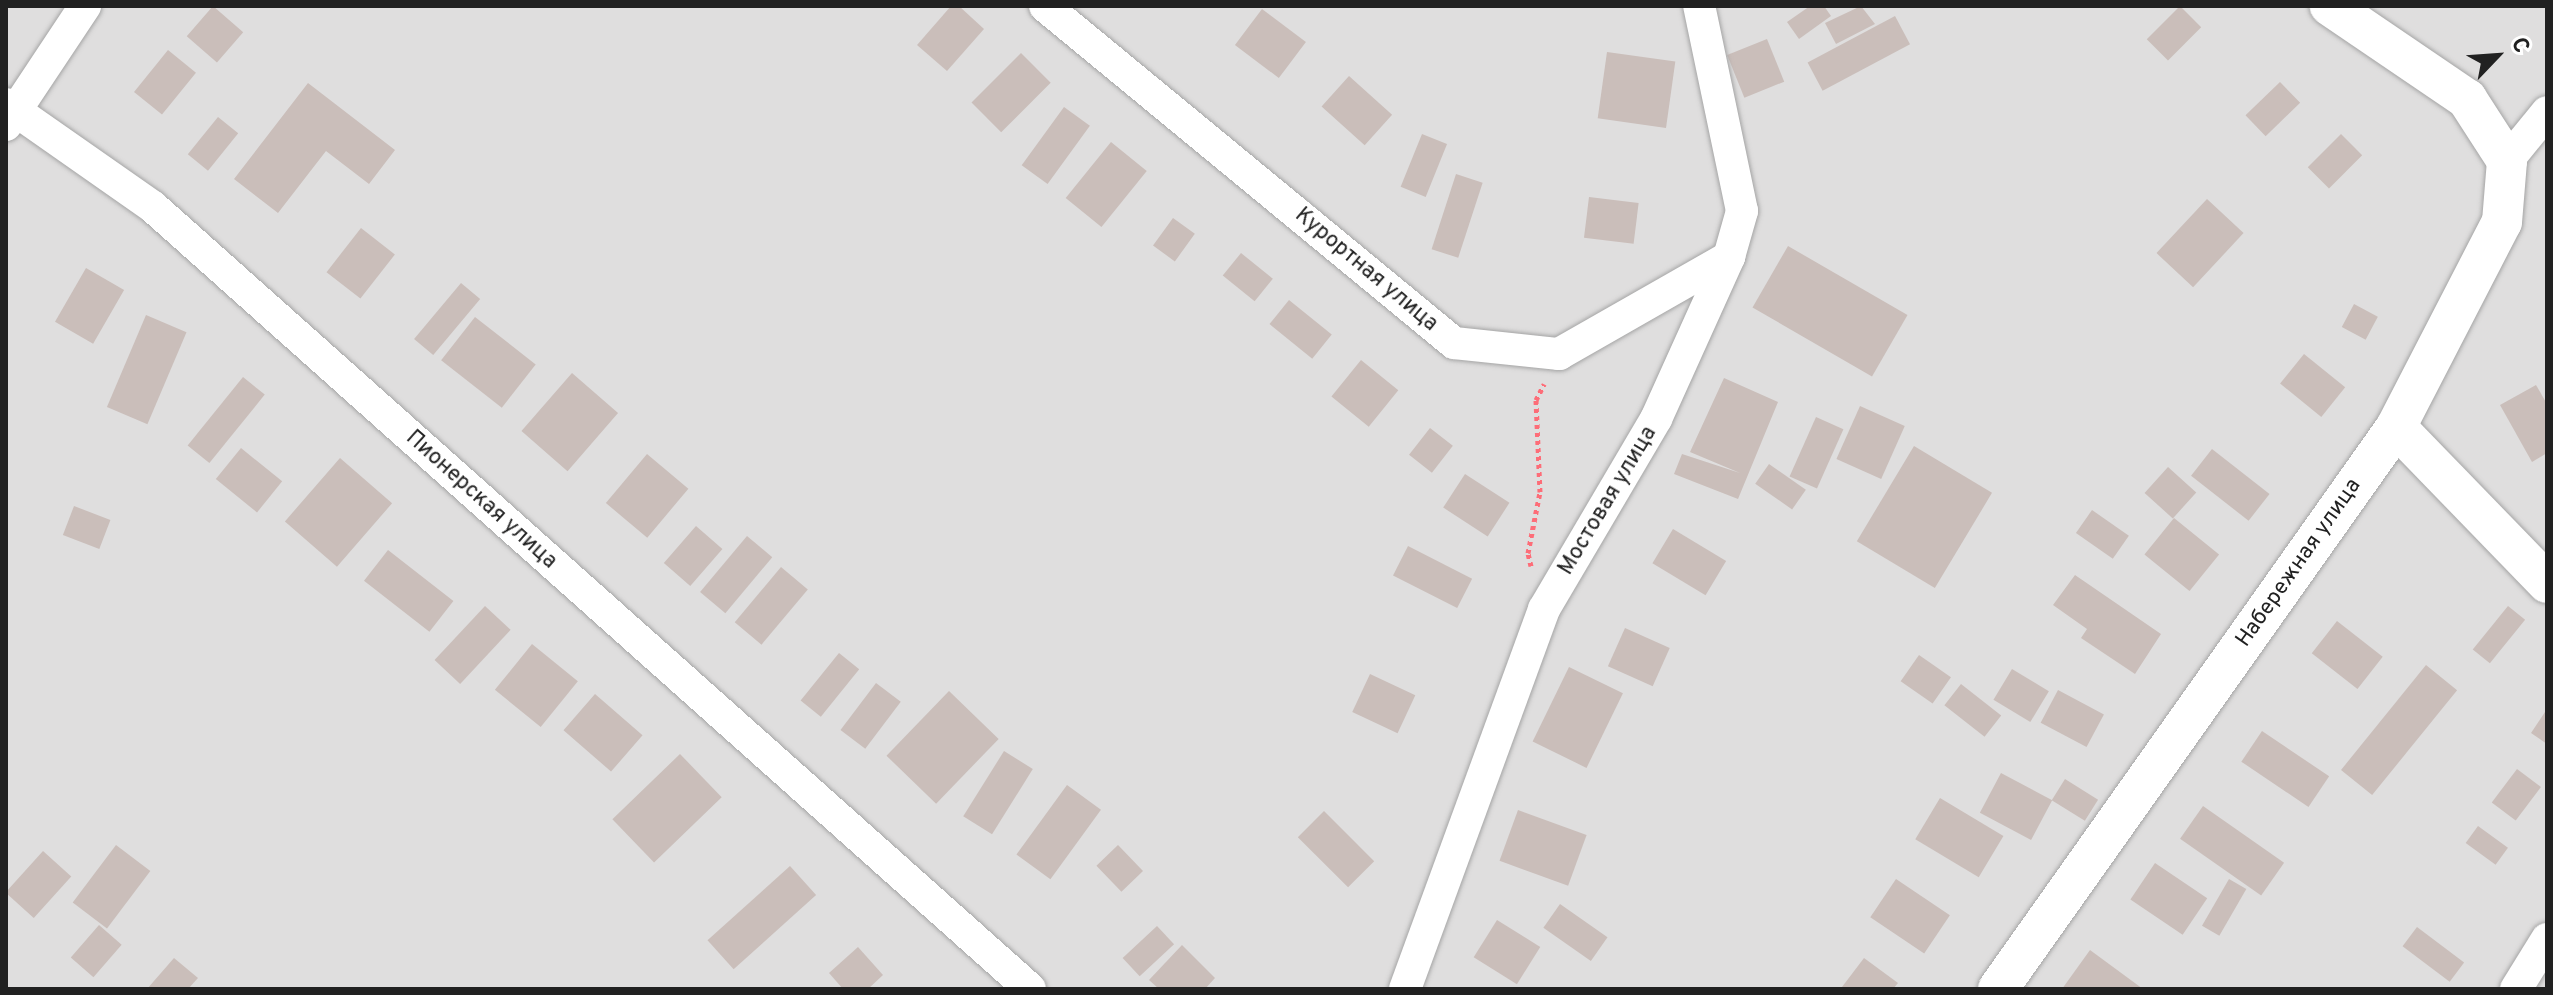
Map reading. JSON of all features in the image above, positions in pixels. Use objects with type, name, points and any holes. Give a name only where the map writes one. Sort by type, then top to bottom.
[{"type":"street","name":"Пионерская улица","points":[[85,6],[8,112],[153,207],[1030,989]]},
{"type":"street","name":"Курортная улица","points":[[1045,6],[1454,343],[1559,354]]},
{"type":"street","name":"Мостовая улица","points":[[1405,989],[1544,609],[1656,419],[1729,257],[1742,211],[1699,6]]},
{"type":"street","points":[[2330,6],[2467,99],[2507,161],[2547,112]]},
{"type":"street","name":"Набережная улица","points":[[1998,989],[2396,427],[2502,222],[2507,161]]},
{"type":"street","points":[[1559,354],[1729,257]]},
{"type":"street","points":[[2396,427],[2547,583]]},
{"type":"street","points":[[2516,989],[2547,939]]},
{"type":"path","points":[[1544,609],[1528,553],[1540,492],[1536,400],[1559,354]]},
{"type":"shaded area","points":[[6,6],[2547,6],[2547,989],[6,989]]},
{"type":"building","points":[[213,6],[243,32],[217,62],[187,36]]},
{"type":"building","points":[[951,6],[959,6],[984,29],[947,71],[917,45]]},
{"type":"building","points":[[1810,6],[1824,6],[1831,16],[1799,39],[1787,22]]},
{"type":"building","points":[[1861,6],[1875,24],[1836,44],[1825,23]]},
{"type":"building","points":[[2180,6],[2201,27],[2168,60],[2147,39]]},
{"type":"building","points":[[1262,9],[1306,42],[1279,78],[1235,45]]},
{"type":"building","points":[[1895,16],[1910,44],[1823,91],[1808,62]]},
{"type":"building","points":[[1767,39],[1784,82],[1744,98],[1727,55]]},
{"type":"building","points":[[168,50],[196,73],[162,115],[134,92]]},
{"type":"building","points":[[1607,52],[1675,62],[1666,128],[1598,118]]},
{"type":"building","points":[[1021,53],[1051,83],[1001,132],[972,102]]},
{"type":"building","points":[[1349,76],[1392,115],[1365,145],[1322,106]]},
{"type":"building","points":[[2280,82],[2300,103],[2266,136],[2245,115]]},
{"type":"building","points":[[308,83],[395,150],[369,184],[326,151],[278,213],[234,179]]},
{"type":"building","points":[[1064,107],[1090,126],[1048,184],[1022,165]]},
{"type":"building","points":[[218,117],[238,133],[208,171],[188,154]]},
{"type":"building","points":[[1422,134],[1447,144],[1426,197],[1401,187]]},
{"type":"building","points":[[2341,134],[2362,155],[2329,188],[2308,167]]},
{"type":"building","points":[[1111,142],[1147,171],[1101,227],[1066,198]]},
{"type":"building","points":[[1456,174],[1483,183],[1458,258],[1432,249]]},
{"type":"building","points":[[1589,197],[1639,203],[1634,244],[1584,238]]},
{"type":"building","points":[[2207,199],[2244,233],[2193,287],[2157,253]]},
{"type":"building","points":[[1173,218],[1195,234],[1175,261],[1153,246]]},
{"type":"building","points":[[361,228],[395,254],[360,299],[327,272]]},
{"type":"building","points":[[1788,246],[1908,315],[1872,376],[1752,307]]},
{"type":"building","points":[[1241,253],[1273,279],[1255,301],[1223,276]]},
{"type":"building","points":[[86,268],[124,290],[93,344],[55,322]]},
{"type":"building","points":[[461,283],[480,299],[433,355],[414,339]]},
{"type":"building","points":[[1289,300],[1332,335],[1312,359],[1269,324]]},
{"type":"building","points":[[2354,304],[2378,317],[2366,340],[2342,327]]},
{"type":"building","points":[[146,315],[187,332],[147,424],[107,407]]},
{"type":"building","points":[[475,317],[536,364],[502,408],[441,360]]},
{"type":"building","points":[[2304,354],[2345,387],[2321,417],[2280,384]]},
{"type":"building","points":[[1361,360],[1398,390],[1369,427],[1331,397]]},
{"type":"building","points":[[572,373],[618,413],[568,471],[521,431]]},
{"type":"building","points":[[243,377],[265,395],[209,463],[188,445]]},
{"type":"building","points":[[1724,378],[1778,402],[1738,499],[1674,474],[1682,454],[1740,473],[1690,452]]},
{"type":"building","points":[[2536,385],[2547,404],[2547,453],[2532,462],[2500,405]]},
{"type":"building","points":[[1860,406],[1905,426],[1881,479],[1836,459]]},
{"type":"building","points":[[1816,417],[1843,429],[1817,489],[1790,476]]},
{"type":"building","points":[[1430,428],[1453,446],[1432,473],[1409,455]]},
{"type":"building","points":[[1914,446],[1992,493],[1935,588],[1857,541]]},
{"type":"building","points":[[241,448],[282,481],[257,512],[216,479]]},
{"type":"building","points":[[2212,449],[2270,494],[2249,521],[2191,476]]},
{"type":"building","points":[[647,454],[688,489],[647,538],[606,503]]},
{"type":"building","points":[[340,458],[392,503],[337,567],[285,521]]},
{"type":"building","points":[[1769,464],[1806,490],[1792,509],[1755,484]]},
{"type":"building","points":[[2168,467],[2196,492],[2173,518],[2145,493]]},
{"type":"building","points":[[1465,474],[1509,503],[1488,536],[1443,508]]},
{"type":"building","points":[[74,506],[110,520],[99,549],[63,535]]},
{"type":"building","points":[[2092,510],[2129,536],[2113,559],[2076,533]]},
{"type":"building","points":[[2174,518],[2219,555],[2189,591],[2144,555]]},
{"type":"building","points":[[696,526],[722,549],[690,586],[664,563]]},
{"type":"building","points":[[1673,529],[1726,561],[1706,595],[1652,563]]},
{"type":"building","points":[[747,536],[772,557],[725,613],[700,592]]},
{"type":"building","points":[[1408,546],[1472,579],[1457,608],[1393,575]]},
{"type":"building","points":[[388,550],[453,601],[429,632],[364,581]]},
{"type":"building","points":[[781,567],[808,589],[762,645],[735,622]]},
{"type":"building","points":[[2075,575],[2161,634],[2135,674],[2081,638],[2087,629],[2053,605]]},
{"type":"building","points":[[485,606],[511,630],[460,684],[435,660]]},
{"type":"building","points":[[2508,606],[2525,620],[2490,663],[2473,650]]},
{"type":"building","points":[[2337,621],[2383,657],[2357,689],[2312,653]]},
{"type":"building","points":[[1625,628],[1670,648],[1653,686],[1608,666]]},
{"type":"building","points":[[532,644],[578,681],[541,727],[495,690]]},
{"type":"building","points":[[839,653],[859,669],[821,717],[801,700]]},
{"type":"building","points":[[1919,655],[1951,677],[1933,704],[1901,681]]},
{"type":"building","points":[[2426,665],[2457,690],[2372,795],[2341,770]]},
{"type":"building","points":[[1569,667],[1623,693],[1587,768],[1533,742]]},
{"type":"building","points":[[2012,669],[2049,691],[2030,722],[1993,700]]},
{"type":"building","points":[[1370,674],[1415,695],[1398,733],[1352,712]]},
{"type":"building","points":[[876,683],[901,702],[865,749],[840,730]]},
{"type":"building","points":[[1961,684],[2001,715],[1985,737],[1944,705]]},
{"type":"building","points":[[2058,690],[2104,714],[2087,747],[2041,723]]},
{"type":"building","points":[[949,691],[999,739],[936,804],[886,756]]},
{"type":"building","points":[[595,694],[643,735],[611,772],[564,730]]},
{"type":"building","points":[[2547,709],[2547,744],[2531,733]]},
{"type":"building","points":[[2262,731],[2329,776],[2308,807],[2241,762]]},
{"type":"building","points":[[1004,751],[1033,769],[992,834],[963,816]]},
{"type":"building","points":[[680,754],[722,797],[654,862],[612,819]]},
{"type":"building","points":[[2517,769],[2541,787],[2516,821],[2492,803]]},
{"type":"building","points":[[2001,773],[2052,800],[2031,840],[1980,813]]},
{"type":"building","points":[[2065,779],[2098,800],[2085,821],[2052,800]]},
{"type":"building","points":[[1067,785],[1101,810],[1050,879],[1016,855]]},
{"type":"building","points":[[1940,798],[2003,836],[1979,877],[1915,839]]},
{"type":"building","points":[[2203,806],[2284,863],[2261,896],[2180,839]]},
{"type":"building","points":[[1518,810],[1587,835],[1568,886],[1500,861]]},
{"type":"building","points":[[1324,811],[1374,861],[1348,887],[1298,837]]},
{"type":"building","points":[[2478,826],[2508,848],[2496,865],[2466,843]]},
{"type":"building","points":[[116,845],[150,871],[107,928],[73,903]]},
{"type":"building","points":[[1118,845],[1143,871],[1121,892],[1096,866]]},
{"type":"building","points":[[43,851],[71,876],[34,918],[6,892]]},
{"type":"building","points":[[2155,863],[2207,898],[2183,935],[2130,899]]},
{"type":"building","points":[[790,866],[816,895],[734,969],[708,940]]},
{"type":"building","points":[[1896,879],[1950,915],[1924,953],[1870,917]]},
{"type":"building","points":[[2229,879],[2246,889],[2219,936],[2202,926]]},
{"type":"building","points":[[1560,904],[1608,937],[1591,961],[1543,928]]},
{"type":"building","points":[[1497,920],[1540,947],[1517,984],[1474,957]]},
{"type":"building","points":[[99,925],[122,945],[93,977],[71,957]]},
{"type":"building","points":[[1157,926],[1174,944],[1140,976],[1123,958]]},
{"type":"building","points":[[2417,927],[2464,963],[2450,982],[2403,946]]},
{"type":"building","points":[[1182,945],[1215,978],[1205,989],[1159,989],[1149,980]]},
{"type":"building","points":[[858,947],[883,975],[868,989],[843,989],[829,973]]},
{"type":"building","points":[[2090,950],[2143,989],[2062,989]]},
{"type":"building","points":[[174,958],[198,978],[188,989],[147,989]]},
{"type":"building","points":[[1864,958],[1898,983],[1893,989],[1842,987]]}]
